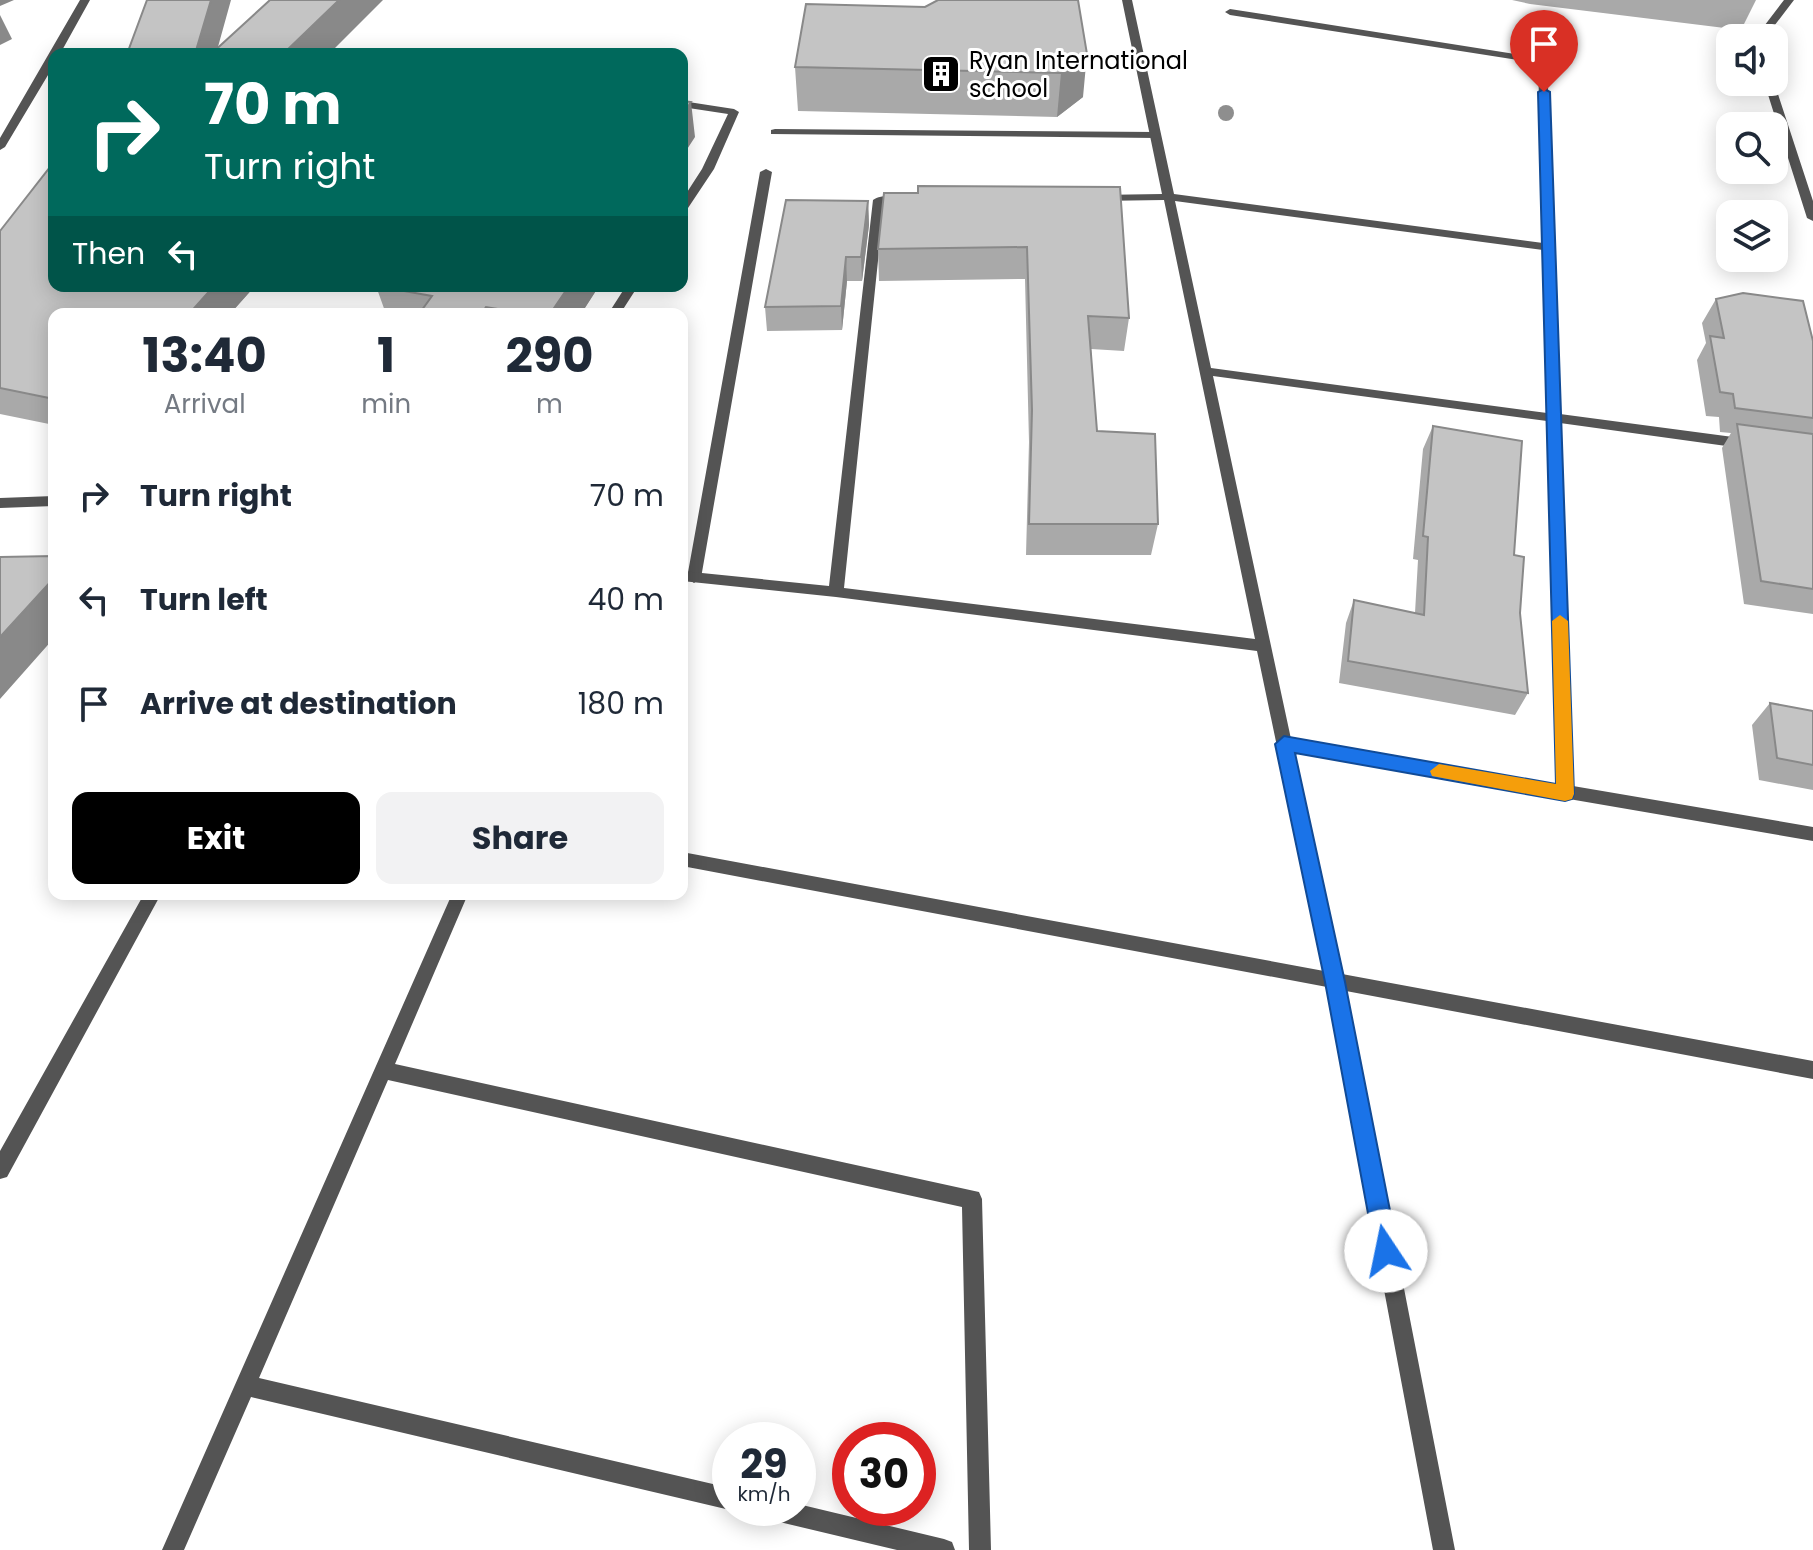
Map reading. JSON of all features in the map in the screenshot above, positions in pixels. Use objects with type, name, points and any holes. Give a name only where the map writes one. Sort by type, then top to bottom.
[{"type":"street","points":[[58,48],[85,0]]},
{"type":"street","points":[[1127,0],[1335,982],[1444,1550]]},
{"type":"street","points":[[1771,24],[1789,0]]},
{"type":"street","points":[[1230,12],[1543,61],[1565,794]]},
{"type":"street","points":[[0,147],[48,65]]},
{"type":"street","points":[[1773,96],[1810,198],[1813,218]]},
{"type":"street","points":[[688,105],[734,112],[708,169],[688,200]]},
{"type":"street","points":[[775,132],[1156,135]]},
{"type":"street","points":[[766,172],[688,577],[836,592],[1264,646]]},
{"type":"street","points":[[1077,198],[1169,197],[1549,247]]},
{"type":"street","points":[[836,592],[879,200],[910,200]]},
{"type":"street","points":[[1206,371],[1767,446]]},
{"type":"street","points":[[0,503],[48,501]]},
{"type":"street","points":[[1284,744],[1813,834]]},
{"type":"street","points":[[688,860],[1813,1070]]},
{"type":"street","points":[[0,1170],[150,900]]},
{"type":"street","points":[[173,1550],[457,900]]},
{"type":"street","points":[[383,1070],[972,1199],[980,1550]]},
{"type":"street","points":[[246,1385],[712,1495]]},
{"type":"street","points":[[816,1520],[944,1550]]},
{"type":"building","points":[[147,0],[211,0],[197,48],[129,48]]},
{"type":"building","points":[[270,0],[339,0],[289,48],[218,48]]},
{"type":"building","points":[[938,0],[1078,0],[1087,54],[1061,73],[795,67],[806,4],[925,7]]},
{"type":"building","points":[[48,170],[48,292],[209,292],[194,308],[48,308],[48,398],[0,388],[0,231]]},
{"type":"building","points":[[918,186],[1120,187],[1129,318],[1088,316],[1097,431],[1155,434],[1158,524],[1029,524],[1032,410],[1027,247],[878,249],[884,193],[918,193]]},
{"type":"building","points":[[786,200],[868,201],[861,257],[846,257],[841,306],[765,307]]},
{"type":"building","points":[[410,292],[565,292],[554,308],[423,308],[432,296]]},
{"type":"building","points":[[1743,293],[1803,301],[1813,341],[1813,418],[1735,408],[1733,394],[1720,392],[1710,336],[1724,338],[1716,299]]},
{"type":"building","points":[[1737,424],[1813,434],[1813,589],[1761,581]]},
{"type":"building","points":[[1433,426],[1522,441],[1514,555],[1524,557],[1520,613],[1528,693],[1348,661],[1354,600],[1424,615],[1428,537],[1423,536]]},
{"type":"building","points":[[48,556],[48,585],[0,637],[0,557]]},
{"type":"building","points":[[1770,703],[1813,711],[1813,765],[1777,758]]},
{"type":"slow traffic","points":[[1439,771],[1565,794],[1560,621]]},
{"type":"place","name":"Ryan International school","points":[[941,74]]},
{"type":"route","points":[[1386,1251],[1335,982],[1284,744],[1565,794],[1544,92]]}]
